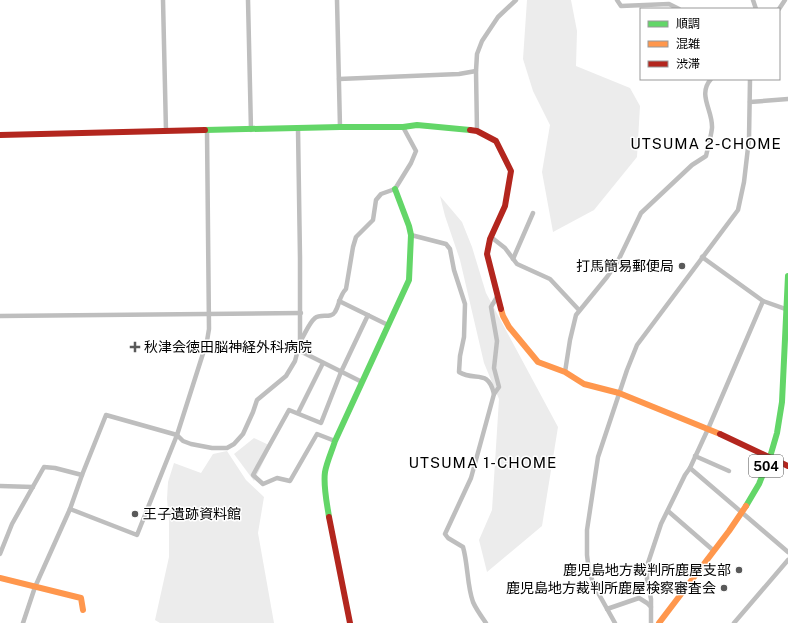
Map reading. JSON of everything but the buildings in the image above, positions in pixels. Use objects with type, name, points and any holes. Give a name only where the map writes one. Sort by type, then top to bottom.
[{"type":"main road","points":[[0,135],[340,127],[403,127],[417,125],[477,131],[496,141],[510,171],[505,206],[487,248],[497,297],[503,316],[538,362],[565,372],[584,384],[619,393],[708,429],[788,466]]},
{"type":"main road","points":[[350,623],[330,527],[326,498],[325,473],[335,441],[409,280],[409,226],[395,189]]},
{"type":"main road","name":"504","points":[[659,623],[742,513],[759,484],[770,457],[777,433],[786,363],[788,276]]},
{"type":"main road","points":[[0,578],[81,598],[83,610]]},
{"type":"street","points":[[163,0],[166,131]]},
{"type":"street","points":[[248,0],[251,130]]},
{"type":"street","points":[[338,0],[340,127]]},
{"type":"street","points":[[477,131],[477,54],[482,40],[498,17],[516,0]]},
{"type":"street","points":[[617,0],[621,6],[669,4],[677,8]]},
{"type":"street","points":[[339,79],[476,72]]},
{"type":"street","points":[[565,372],[576,315],[618,261],[641,213],[692,165],[706,156],[712,127],[710,112],[704,92],[710,80]]},
{"type":"street","points":[[615,623],[596,589],[589,572],[587,555],[587,530],[598,457],[619,393],[637,345],[738,210],[744,182],[749,139],[750,80]]},
{"type":"street","points":[[750,102],[788,98]]},
{"type":"street","points":[[300,342],[315,318],[323,315],[330,316],[335,313],[342,293],[346,289],[356,237],[373,220],[376,200],[381,194],[395,189],[411,163],[416,151],[403,127]]},
{"type":"street","points":[[23,623],[35,587],[70,509],[106,416],[177,435],[183,441],[206,447],[227,448],[234,444],[243,434],[257,400],[286,376],[295,361],[300,342],[301,313],[298,129]]},
{"type":"street","points":[[70,509],[137,535],[177,435],[207,341],[209,329],[207,131]]},
{"type":"street","points":[[513,259],[532,213]]},
{"type":"street","points":[[410,235],[446,244],[450,249],[454,270],[465,304],[464,338],[460,356],[459,372],[464,375],[483,376],[490,383],[494,394]]},
{"type":"street","points":[[491,236],[505,248],[517,264],[550,279],[579,310]]},
{"type":"street","points":[[702,257],[763,301],[788,310]]},
{"type":"street","points":[[486,623],[472,600],[463,547],[448,538],[445,534],[471,478],[494,394],[499,386],[494,368],[497,341],[491,308],[497,297]]},
{"type":"street","points":[[339,301],[388,325]]},
{"type":"street","points":[[651,623],[651,599],[647,579],[648,563],[654,542],[708,429],[763,301]]},
{"type":"street","points":[[0,316],[301,313]]},
{"type":"street","points":[[335,441],[317,434],[290,481],[277,478],[263,484],[253,475],[289,410],[321,422],[341,372],[368,315]]},
{"type":"street","points":[[298,350],[362,382]]},
{"type":"street","points":[[298,413],[323,363]]},
{"type":"street","points":[[695,456],[729,471]]},
{"type":"street","points":[[0,554],[12,524],[44,467],[55,468],[82,475]]},
{"type":"street","points":[[690,468],[788,552]]},
{"type":"street","points":[[0,486],[33,487]]},
{"type":"street","points":[[668,511],[714,551]]},
{"type":"street","points":[[734,623],[788,560]]},
{"type":"street","points":[[607,609],[639,598],[651,607]]},
{"type":"shaded area","points":[[527,0],[571,0],[577,31],[576,66],[630,88],[640,106],[637,157],[594,210],[553,232],[542,172],[550,125],[533,91],[523,59]]},
{"type":"shaded area","points":[[440,196],[462,222],[472,247],[486,293],[558,427],[542,526],[487,572],[479,540],[492,510],[499,399],[484,363],[460,260]]},
{"type":"shaded area","points":[[254,438],[271,446],[254,481],[234,454]]},
{"type":"shaded area","points":[[227,451],[246,480],[264,497],[258,533],[274,623],[160,623],[155,620],[169,557],[169,521],[167,499],[168,482],[174,463],[201,473],[213,454]]},
{"type":"traffic: fast","points":[[205,130],[403,127],[417,125],[470,130]]},
{"type":"traffic: fast","points":[[329,517],[324,483],[328,460],[335,441],[409,280],[411,235],[395,189]]},
{"type":"traffic: fast","points":[[746,506],[759,484],[770,457],[777,433],[782,402],[788,276]]},
{"type":"traffic: slow","points":[[501,309],[509,327],[538,362],[565,372],[584,384],[619,393],[720,434]]},
{"type":"traffic: slow","points":[[659,623],[729,531],[746,506]]},
{"type":"traffic: slow","points":[[0,578],[81,598],[83,610]]},
{"type":"traffic: jam","points":[[0,135],[205,130]]},
{"type":"traffic: jam","points":[[470,130],[477,131],[496,141],[511,171],[505,206],[490,239],[487,254],[501,309]]},
{"type":"traffic: jam","points":[[720,434],[788,466]]},
{"type":"traffic: jam","points":[[329,517],[350,623]]},
{"type":"place","name":"打馬簡易郵便局","points":[[682,266]]},
{"type":"place","name":"秋津会徳田脳神経外科病院","points":[[135,347]]},
{"type":"place","name":"王子遺跡資料館","points":[[135,514]]},
{"type":"place","name":"鹿児島地方裁判所鹿屋支部","points":[[739,570]]},
{"type":"place","name":"鹿児島地方裁判所鹿屋検察審査会","points":[[724,588]]},
{"type":"district","name":"UTSUMA 2-CHOME","points":[[706,144]]},
{"type":"district","name":"UTSUMA 1-CHOME","points":[[483,463]]}]
